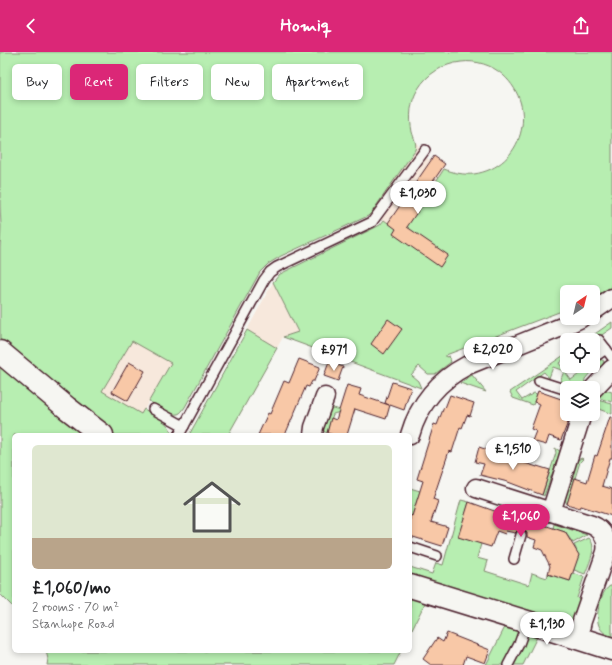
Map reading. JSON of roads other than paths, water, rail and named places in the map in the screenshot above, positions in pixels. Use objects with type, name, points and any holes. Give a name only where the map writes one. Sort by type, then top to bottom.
[{"type":"street","points":[[600,306],[612,298]]},
{"type":"street","points":[[411,433],[419,412],[429,396],[456,371],[566,325]]},
{"type":"street","points":[[1,353],[99,433]]},
{"type":"street","points":[[600,382],[612,369]]},
{"type":"street","points":[[313,433],[325,397]]},
{"type":"street","points":[[551,512],[580,421]]},
{"type":"street","points":[[476,488],[528,513],[551,512],[600,529],[605,538],[607,547],[605,557],[606,572],[582,621],[578,638]]},
{"type":"street","points":[[412,587],[612,649]]},
{"type":"lane","points":[[180,433],[264,280],[270,272],[277,267],[372,222],[425,150]]},
{"type":"lane","points":[[600,341],[612,357]]},
{"type":"lane","points":[[600,353],[606,349]]},
{"type":"lane","points":[[539,381],[560,388]]},
{"type":"lane","points":[[153,408],[184,426]]},
{"type":"lane","points":[[514,559],[521,535]]},
{"type":"lane","points":[[412,548],[437,556]]},
{"type":"lane","points":[[508,665],[519,644],[527,622]]}]
